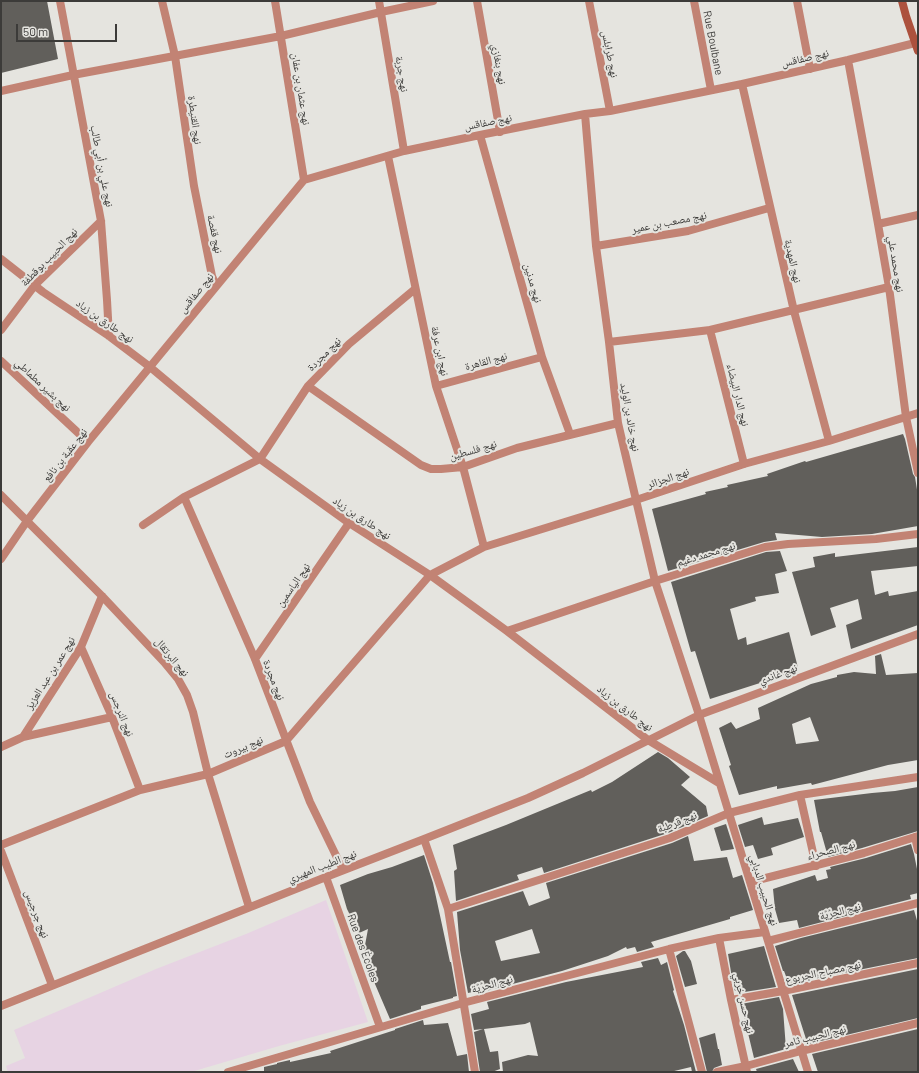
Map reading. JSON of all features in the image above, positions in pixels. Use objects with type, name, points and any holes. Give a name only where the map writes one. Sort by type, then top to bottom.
[{"type":"main road","points":[[902,1],[917,47]]},
{"type":"street","name":"نهج علي بن أبي طالب","points":[[60,1],[101,221],[109,336]]},
{"type":"street","name":"نهج القنيطرة","points":[[162,1],[175,56],[194,186]]},
{"type":"street","name":"نهج عثمان بن عفان","points":[[275,1],[304,180]]},
{"type":"street","name":"نهج جربة","points":[[379,1],[404,151]]},
{"type":"street","points":[[1,91],[73,75],[281,36],[433,1]]},
{"type":"street","name":"نهج بنغازي","points":[[477,1],[500,132]]},
{"type":"street","name":"نهج طرابلس","points":[[589,1],[610,111]]},
{"type":"street","name":"Rue Boulbane","points":[[694,1],[711,90]]},
{"type":"street","points":[[797,1],[810,69]]},
{"type":"street","name":"نهج صفاقس","points":[[150,368],[304,180],[404,151],[585,114],[610,111],[742,84],[848,60],[917,47]]},
{"type":"street","name":"نهج محمد علي","points":[[848,60],[889,287],[906,417],[918,473]]},
{"type":"street","name":"نهج المهدية","points":[[742,84],[769,208],[794,311],[829,441]]},
{"type":"street","name":"نهج خالد بن الوليد","points":[[585,114],[596,246],[610,342],[610,356],[618,422],[654,581],[699,715]]},
{"type":"street","name":"نهج مدنين","points":[[480,135],[542,357],[570,434]]},
{"type":"street","name":"نهج ابن عرفة","points":[[388,156],[436,386],[463,467],[484,547]]},
{"type":"street","name":"نهج قفصة","points":[[194,186],[212,276],[216,286]]},
{"type":"street","name":"نهج مصعب بن عمير","points":[[596,246],[688,232],[769,208]]},
{"type":"street","points":[[878,224],[918,215]]},
{"type":"street","name":"نهج الحبيب بوقطفة","points":[[1,330],[35,285],[101,221]]},
{"type":"street","name":"نهج طارق بن زياد","points":[[1,259],[35,285],[109,336],[260,459],[349,523],[430,575],[507,631],[648,740],[719,783]]},
{"type":"street","points":[[610,342],[710,330],[889,287]]},
{"type":"street","name":"نهج مجردة","points":[[260,459],[308,386],[349,344],[416,288]]},
{"type":"street","name":"نهج الدار البيضاء","points":[[710,330],[744,464]]},
{"type":"street","name":"نهج القاهرة","points":[[436,386],[542,357]]},
{"type":"street","name":"نهج بشير مطماطي","points":[[1,361],[88,442]]},
{"type":"street","name":"نهج عقبة بن نافع","points":[[1,559],[27,520],[88,442],[150,368]]},
{"type":"street","name":"نهج فلسطين","points":[[308,386],[421,465],[430,469],[463,467],[517,448],[618,422]]},
{"type":"street","name":"نهج الجزائر","points":[[430,575],[484,547],[636,500],[744,464],[829,441],[918,413]]},
{"type":"street","points":[[143,525],[184,497],[260,459]]},
{"type":"street","name":"نهج البرتقال","points":[[1,495],[102,596],[178,679],[187,694],[193,712],[208,774],[249,907]]},
{"type":"street","name":"نهج مجردة","points":[[184,497],[254,659],[310,802],[343,870]]},
{"type":"street","name":"نهج الياسمين","points":[[254,659],[349,523]]},
{"type":"street","name":"نهج محمد دغيم","points":[[507,631],[654,581],[766,547],[788,544],[876,539],[918,534]]},
{"type":"street","name":"نهج بيروت","points":[[1,845],[140,790],[208,774],[286,741],[430,575]]},
{"type":"street","name":"نهج عمر بن عبد العزيز","points":[[23,737],[81,647],[102,596]]},
{"type":"street","name":"نهج غاندي","points":[[648,740],[699,715],[918,634]]},
{"type":"street","name":"نهج النرجس","points":[[81,647],[112,717],[140,790]]},
{"type":"street","name":"نهج الحبيب الدبابي","points":[[699,715],[808,1072]]},
{"type":"street","points":[[1,748],[23,737],[112,717]]},
{"type":"street","name":"نهج الطيب المهيري","points":[[1,1006],[528,798],[583,773],[648,740]]},
{"type":"street","name":"نهج قرطبة","points":[[448,909],[670,838],[729,813],[800,795],[918,777]]},
{"type":"street","points":[[800,795],[816,866]]},
{"type":"street","points":[[916,836],[918,850]]},
{"type":"street","name":"نهج الصحراء","points":[[750,882],[864,853],[916,836]]},
{"type":"street","points":[[424,839],[448,909],[475,1072]]},
{"type":"street","name":"نهج جرجيس","points":[[1,851],[52,985]]},
{"type":"street","name":"Rue des Écoles","points":[[326,877],[380,1027]]},
{"type":"street","name":"نهج الحرّيّة","points":[[768,941],[918,904]]},
{"type":"street","name":"نهج الحرّيّة","points":[[228,1072],[463,1003],[669,949],[719,938],[765,932]]},
{"type":"street","name":"نهج حسن خربي","points":[[719,938],[746,1069]]},
{"type":"street","points":[[669,949],[702,1072]]},
{"type":"street","name":"نهج مصباح الجربوع","points":[[731,1000],[783,991],[918,963]]},
{"type":"street","name":"نهج الحبيب ثامر","points":[[718,1072],[746,1069],[801,1051],[918,1023]]},
{"type":"shaded area","points":[[326,900],[368,1022],[191,1072],[8,1072],[6,1066],[25,1058],[14,1030],[156,969],[246,934]]},
{"type":"building","points":[[1,1],[47,1],[58,59],[1,73]]},
{"type":"building","points":[[903,434],[915,477],[918,496],[918,526],[872,534],[822,537],[775,533],[777,540],[764,542],[668,571],[652,509],[706,494],[705,492],[728,487],[727,485],[768,476],[767,474],[805,461],[806,462]]},
{"type":"building","points":[[918,547],[918,566],[871,571],[875,595],[888,591],[889,596],[918,591],[918,625],[851,649],[846,625],[862,619],[858,599],[830,608],[836,627],[811,636],[792,572],[815,567],[813,557],[835,553],[835,557]]},
{"type":"building","points":[[780,551],[787,571],[775,574],[779,593],[755,597],[756,601],[730,609],[738,640],[746,637],[747,645],[789,632],[798,668],[796,669],[799,669],[761,684],[760,683],[710,699],[695,651],[691,652],[671,582],[766,552]]},
{"type":"building","points":[[881,654],[886,675],[918,673],[918,760],[888,765],[812,785],[811,783],[777,789],[777,786],[739,795],[729,766],[731,765],[719,728],[731,722],[736,729],[760,719],[758,708],[811,684],[837,677],[837,675],[854,672],[876,674],[875,656]],"holes":[[[810,717],[819,741],[796,744],[792,724]]]},
{"type":"building","points":[[658,752],[668,758],[690,777],[681,785],[706,806],[708,816],[668,833],[544,873],[542,867],[517,875],[519,880],[456,901],[454,871],[457,869],[453,845],[591,790],[592,792],[612,782]]},
{"type":"building","points":[[918,787],[918,831],[828,857],[820,832],[814,800]]},
{"type":"building","points":[[762,817],[764,825],[798,818],[804,837],[771,848],[773,855],[758,859],[753,845],[745,847],[738,825]]},
{"type":"building","points":[[726,824],[734,849],[721,851],[714,828]]},
{"type":"building","points":[[688,836],[694,861],[727,857],[733,878],[742,875],[753,910],[730,917],[730,919],[651,942],[654,947],[637,952],[635,947],[627,949],[626,947],[608,956],[562,971],[486,991],[485,989],[468,993],[460,950],[457,912],[523,891],[529,906],[550,898],[546,883],[672,843]],"holes":[[[532,929],[540,953],[501,961],[495,941]]]},
{"type":"building","points":[[911,844],[918,874],[918,893],[910,895],[911,899],[799,928],[797,920],[779,923],[775,909],[773,889],[815,875],[817,881],[828,878],[826,870],[831,869],[830,867]]},
{"type":"building","points":[[424,855],[433,883],[457,996],[421,1006],[421,1009],[390,1019],[363,956],[368,929],[359,933],[347,909],[340,885]]},
{"type":"building","points":[[914,910],[918,924],[918,958],[789,984],[775,946],[801,938]]},
{"type":"building","points":[[764,946],[776,987],[738,993],[737,990],[735,991],[733,984],[728,954]]},
{"type":"building","points":[[685,951],[691,961],[697,984],[685,987],[676,956]]},
{"type":"building","points":[[658,958],[661,965],[667,962],[673,991],[684,1025],[696,1072],[692,1072],[691,1067],[670,1072],[503,1072],[502,1062],[528,1055],[538,1056],[530,1022],[525,1024],[484,1029],[490,1052],[498,1051],[500,1069],[492,1072],[480,1072],[474,1032],[483,1029],[474,1030],[471,1014],[489,1009],[487,1002],[566,982],[643,967],[641,962]]},
{"type":"building","points":[[918,969],[918,1018],[808,1044],[792,995]]},
{"type":"building","points":[[779,997],[783,1009],[786,1049],[754,1058],[741,1004]]},
{"type":"building","points":[[423,1020],[424,1025],[448,1023],[457,1056],[467,1054],[469,1072],[264,1072],[264,1067],[290,1060],[290,1062],[331,1053],[330,1051]]},
{"type":"building","points":[[918,1029],[918,1072],[818,1072],[812,1054]]},
{"type":"building","points":[[715,1033],[722,1065],[714,1068],[712,1072],[707,1072],[699,1038]]},
{"type":"building","points":[[793,1059],[799,1072],[757,1072],[756,1069]]}]
